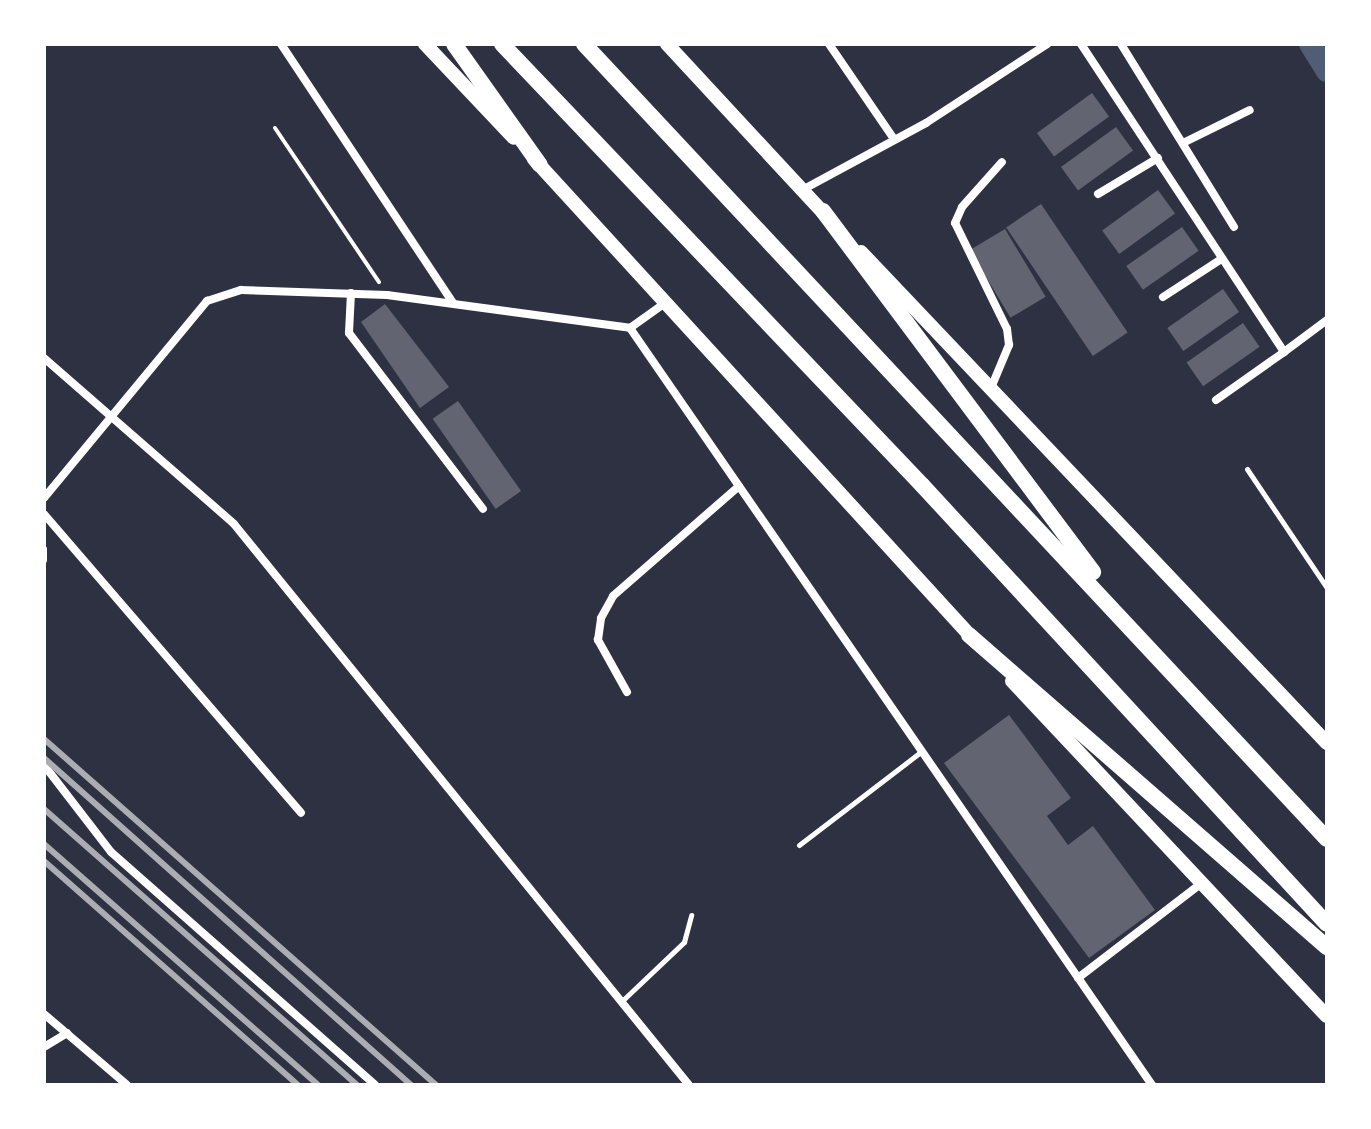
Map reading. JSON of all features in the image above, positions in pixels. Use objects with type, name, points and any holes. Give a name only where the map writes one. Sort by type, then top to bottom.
[{"type":"highway","points":[[454,44],[540,165]]},
{"type":"highway","points":[[502,44],[911,474],[1327,924]]},
{"type":"highway","points":[[584,44],[1133,627],[1327,839]]},
{"type":"highway","points":[[823,211],[1133,627]]},
{"type":"highway","points":[[969,635],[1327,947]]},
{"type":"main road","points":[[425,44],[540,165],[969,635],[1327,1016]]},
{"type":"main road","points":[[667,44],[1327,743]]},
{"type":"street","points":[[281,44],[453,303]]},
{"type":"street","points":[[829,44],[894,139]]},
{"type":"street","points":[[804,189],[996,81],[1047,44]]},
{"type":"street","points":[[1081,44],[1158,158],[1220,260],[1284,352]]},
{"type":"street","points":[[1121,44],[1185,142],[1234,227]]},
{"type":"street","points":[[1185,142],[1250,110]]},
{"type":"street","points":[[1098,194],[1158,158]]},
{"type":"street","points":[[991,388],[1009,345],[1007,329],[955,223],[962,207],[1002,162]]},
{"type":"street","points":[[1163,297],[1220,260]]},
{"type":"street","points":[[44,498],[107,418],[207,301],[241,290],[387,295],[630,328],[665,303]]},
{"type":"street","points":[[351,293],[349,333],[483,509]]},
{"type":"street","points":[[1216,400],[1327,320]]},
{"type":"street","points":[[630,328],[1152,1085]]},
{"type":"street","points":[[44,358],[107,418],[234,524],[624,999],[689,1085]]},
{"type":"street","points":[[627,692],[598,640],[601,618],[613,596],[739,486]]},
{"type":"street","points":[[44,514],[301,813]]},
{"type":"street","points":[[44,765],[111,852],[375,1085]]},
{"type":"street","points":[[1078,978],[1202,883]]},
{"type":"street","points":[[44,1014],[127,1085]]},
{"type":"street","points":[[44,1047],[67,1033]]},
{"type":"lane","points":[[1247,469],[1327,588]]},
{"type":"lane","points":[[44,548],[44,560]]},
{"type":"lane","points":[[799,845],[922,751]]},
{"type":"lane","points":[[624,999],[684,942],[691,915]]},
{"type":"path","points":[[275,128],[387,295]]},
{"type":"building","points":[[1092,93],[1109,116],[1054,156],[1037,133]]},
{"type":"building","points":[[1116,127],[1133,150],[1078,190],[1061,167]]},
{"type":"building","points":[[1158,190],[1175,213],[1119,254],[1102,231]]},
{"type":"building","points":[[1041,204],[1128,333],[1093,356],[1006,227]]},
{"type":"building","points":[[1182,227],[1199,251],[1143,290],[1126,266]]},
{"type":"building","points":[[1005,229],[1046,297],[1011,318],[970,250]]},
{"type":"building","points":[[1223,289],[1239,312],[1183,351],[1167,328]]},
{"type":"building","points":[[385,304],[449,387],[420,408],[361,322]]},
{"type":"building","points":[[1243,323],[1260,347],[1203,386],[1186,363]]},
{"type":"building","points":[[458,401],[521,491],[496,509],[433,419]]},
{"type":"building","points":[[1009,715],[1071,798],[1047,816],[1068,845],[1093,826],[1155,910],[1089,958],[944,763]]},
{"type":"waterway","points":[[1310,44],[1327,71]]},
{"type":"railway","points":[[44,739],[436,1085]]},
{"type":"railway","points":[[44,758],[411,1085]]},
{"type":"railway","points":[[44,809],[357,1085]]},
{"type":"railway","points":[[44,844],[318,1085]]},
{"type":"railway","points":[[44,861],[298,1085]]}]
